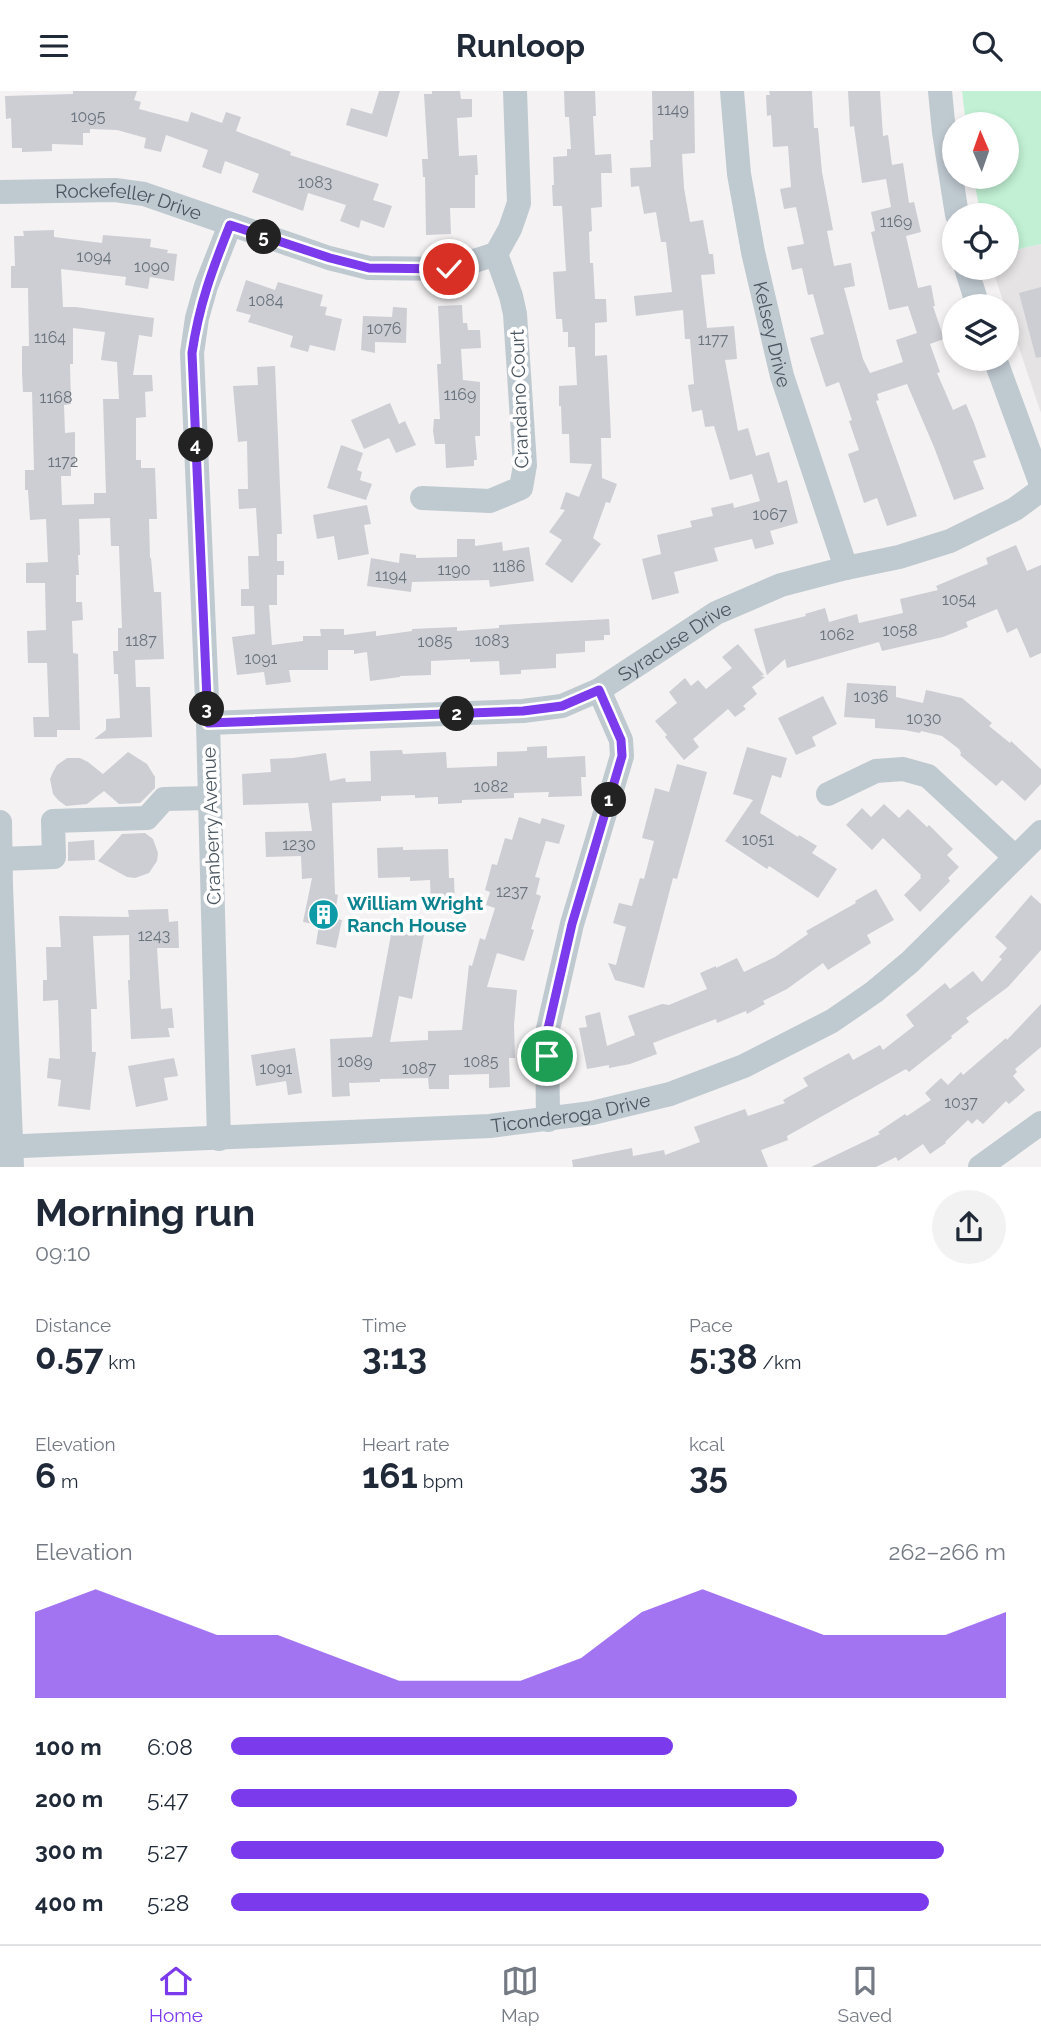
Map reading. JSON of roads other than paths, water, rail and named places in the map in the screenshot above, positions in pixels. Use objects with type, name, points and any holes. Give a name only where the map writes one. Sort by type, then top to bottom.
[{"type":"street","points":[[496,254],[510,229],[519,203],[515,91]]},
{"type":"street","name":"Kelsey Drive","points":[[732,91],[739,174],[753,252],[782,376],[846,568]]},
{"type":"street","points":[[940,91],[955,203]]},
{"type":"street","name":"Rockefeller Drive","points":[[0,192],[115,190],[144,194],[330,258],[369,268],[449,269],[496,254]]},
{"type":"street","name":"Cranberry Avenue","points":[[219,1139],[208,723],[192,353],[197,318],[206,286],[230,225]]},
{"type":"street","name":"Crandano Court","points":[[422,498],[490,501],[520,488],[525,465],[515,314],[512,296],[496,254]]},
{"type":"street","points":[[999,371],[1041,484]]},
{"type":"street","name":"Syracuse Drive","points":[[208,723],[523,711],[562,706],[599,690],[716,613],[781,585],[899,557],[950,541],[1015,509],[1041,490]]},
{"type":"street","points":[[548,1120],[547,1033],[572,924],[622,756],[621,740],[599,690]]},
{"type":"street","points":[[828,794],[876,771],[903,769],[928,776],[1015,857]]},
{"type":"street","points":[[1,859],[54,857],[53,821],[147,818],[164,799],[210,798]]},
{"type":"street","points":[[0,822],[8,1153]]},
{"type":"street","name":"Ticonderoga Drive","points":[[8,1153],[219,1139],[489,1126],[592,1113],[670,1094],[744,1066],[832,1021],[874,992],[910,962],[1041,832]]},
{"type":"street","points":[[980,1167],[1041,1123]]},
{"type":"place","name":"William Wright Ranch House","points":[[324,914]]}]
